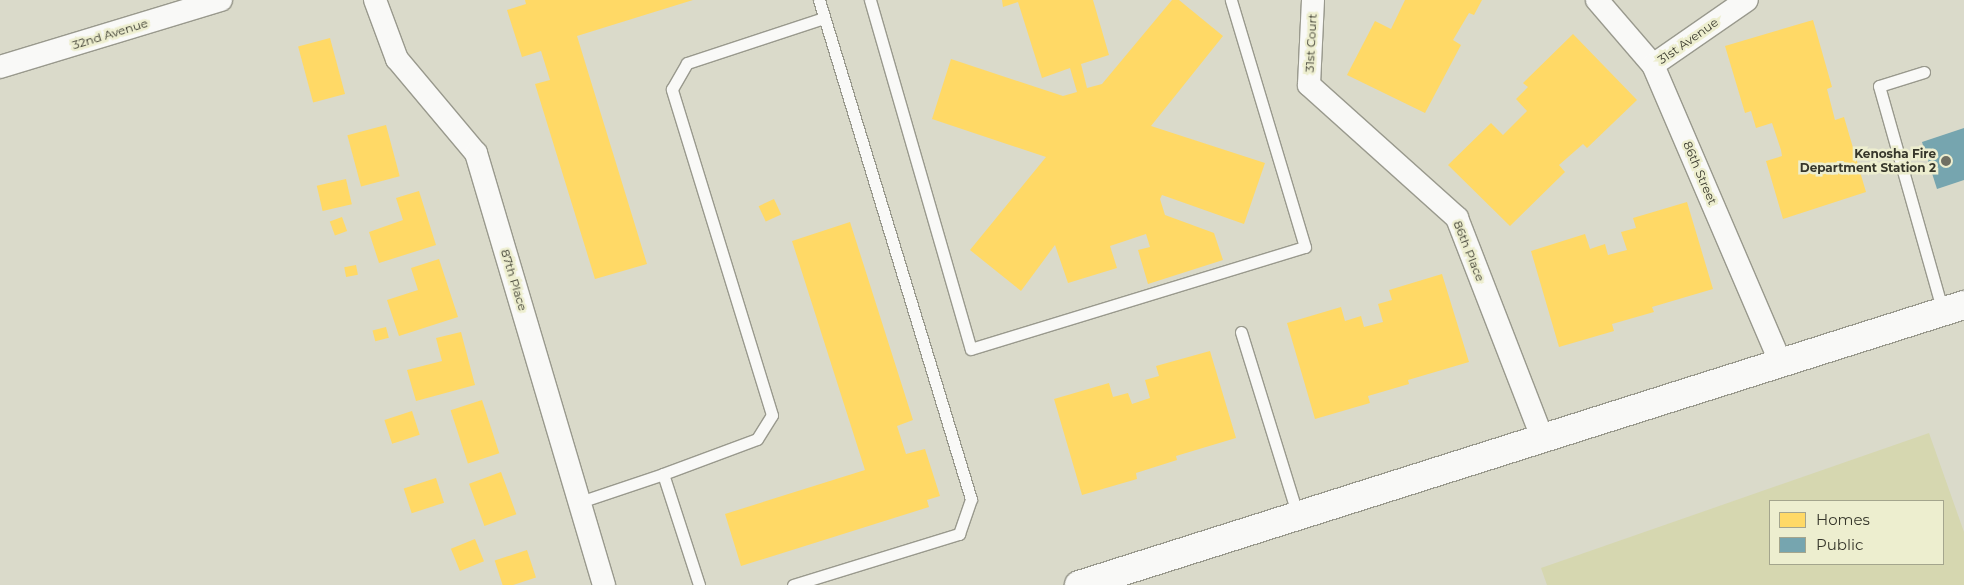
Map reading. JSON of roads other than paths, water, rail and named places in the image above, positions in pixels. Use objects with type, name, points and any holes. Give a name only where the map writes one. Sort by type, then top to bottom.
[{"type":"street","name":"32nd Avenue","points":[[0,67],[221,0]]},
{"type":"street","name":"87th Place","points":[[375,0],[397,59],[476,153],[604,585]]},
{"type":"street","name":"31st Court","points":[[1309,85],[1313,0]]},
{"type":"street","name":"86th Street","points":[[1598,0],[1654,65],[1780,361]]},
{"type":"street","name":"31st Avenue","points":[[1654,65],[1747,0]]},
{"type":"street","name":"86th Place","points":[[1309,85],[1457,218],[1543,440]]},
{"type":"street","points":[[1079,585],[1543,440],[1780,361],[1953,308]]},
{"type":"lane","points":[[793,585],[959,534],[971,499],[819,0]]},
{"type":"lane","points":[[870,0],[971,349],[1304,247],[1232,0]]},
{"type":"lane","points":[[580,502],[757,440],[772,415],[672,89],[687,63],[824,18]]},
{"type":"lane","points":[[1924,72],[1879,86],[1953,308]]},
{"type":"lane","points":[[1241,332],[1298,516]]},
{"type":"lane","points":[[664,474],[699,585]]},
{"type":"place","name":"Kenosha Fire Department Station 2","points":[[1946,161]]}]
